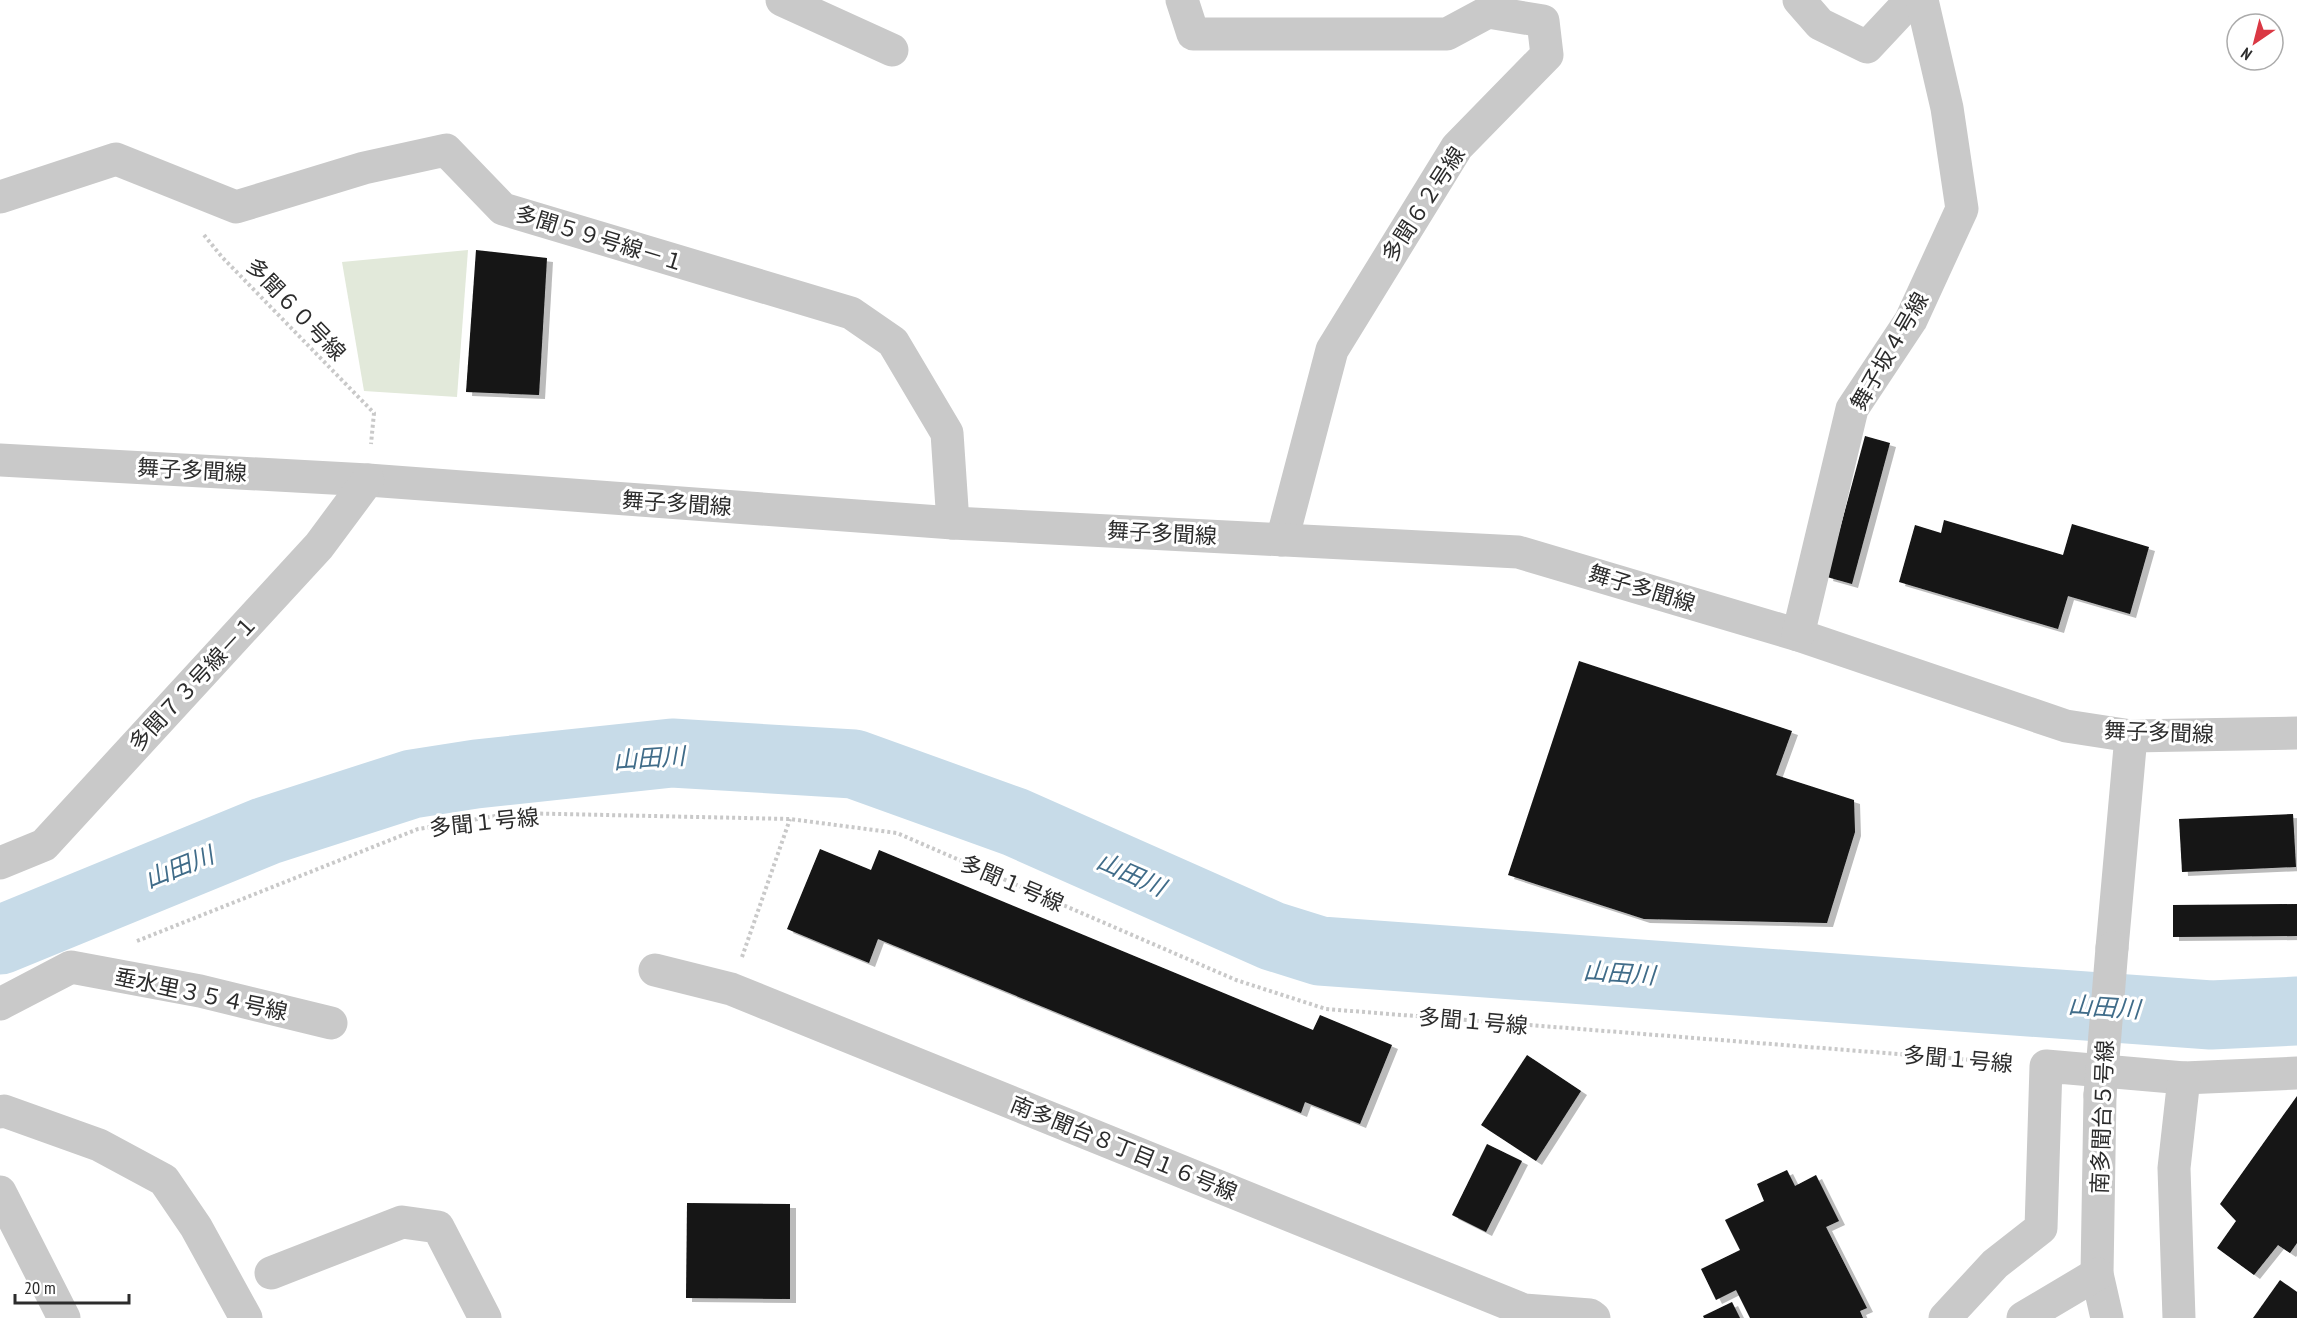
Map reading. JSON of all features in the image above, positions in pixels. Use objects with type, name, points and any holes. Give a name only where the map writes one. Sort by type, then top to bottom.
[{"type":"street","points":[[782,0],[892,50]]},
{"type":"street","points":[[1799,0],[1820,24],[1867,47],[1911,0]]},
{"type":"street","name":"舞子坂４号線","points":[[1798,635],[1852,410],[1911,320],[1962,209],[1947,108],[1922,0]]},
{"type":"street","name":"多聞６２号線","points":[[1180,1],[1193,34],[1447,34],[1488,12],[1543,21],[1547,55],[1457,147],[1332,350],[1282,540]]},
{"type":"street","name":"多聞５９号線－１","points":[[0,197],[116,159],[236,207],[364,168],[446,150],[503,209],[851,312],[893,342],[947,433],[952,523]]},
{"type":"street","name":"舞子多聞線","points":[[0,460],[368,480],[952,523],[1518,552],[1798,635],[2066,726],[2131,736],[2297,733]]},
{"type":"street","name":"多聞７３号線－１","points":[[0,862],[44,845],[319,546],[368,480]]},
{"type":"street","name":"南多聞台５号線","points":[[2107,1318],[2097,1274],[2100,1095],[2131,736]]},
{"type":"street","name":"垂水里３５４号線","points":[[0,1004],[71,967],[200,991],[331,1023]]},
{"type":"street","name":"南多聞台８丁目１６号線","points":[[655,970],[731,989],[1524,1310],[1590,1315],[1594,1318]]},
{"type":"street","points":[[1945,1318],[1995,1264],[2041,1228],[2046,1066],[2184,1078],[2297,1073]]},
{"type":"street","points":[[2179,1318],[2174,1168],[2184,1078]]},
{"type":"street","points":[[0,1112],[4,1111],[99,1145],[164,1180],[196,1227],[246,1318]]},
{"type":"street","points":[[0,1192],[64,1318]]},
{"type":"street","points":[[271,1273],[402,1222],[438,1227],[485,1318]]},
{"type":"street","points":[[2023,1318],[2097,1274]]},
{"type":"path","name":"多聞６０号線","points":[[201,232],[222,257],[374,413],[368,480]]},
{"type":"path","name":"多聞１号線","points":[[136,942],[417,829],[514,813],[790,819],[897,832],[1236,980],[1326,1009],[2046,1066]]},
{"type":"path","points":[[731,989],[790,819]]},
{"type":"green space","points":[[468,250],[457,397],[364,391],[342,262]]},
{"type":"building","points":[[476,250],[547,258],[539,395],[466,392]]},
{"type":"building","points":[[1865,436],[1890,443],[1852,584],[1827,577]]},
{"type":"building","points":[[1944,520],[2063,555],[2072,524],[2149,547],[2130,614],[2068,596],[2058,629],[1899,582],[1915,525],[1941,533]]},
{"type":"building","points":[[1579,661],[1792,731],[1776,775],[1854,800],[1855,832],[1827,923],[1644,919],[1508,875]]},
{"type":"building","points":[[2293,814],[2296,867],[2182,872],[2179,819]]},
{"type":"building","points":[[820,849],[871,870],[879,850],[1313,1030],[1320,1015],[1392,1045],[1360,1124],[1305,1102],[1301,1113],[878,939],[869,963],[787,929]]},
{"type":"building","points":[[2297,904],[2297,936],[2173,937],[2173,905]]},
{"type":"building","points":[[1527,1055],[1581,1091],[1536,1161],[1481,1125]]},
{"type":"building","points":[[2297,1096],[2297,1243],[2290,1253],[2278,1245],[2254,1275],[2217,1248],[2236,1221],[2220,1204]]},
{"type":"building","points":[[1487,1144],[1522,1161],[1486,1232],[1452,1215]]},
{"type":"building","points":[[1787,1170],[1795,1186],[1816,1175],[1839,1221],[1826,1227],[1867,1308],[1860,1311],[1863,1318],[1750,1318],[1736,1290],[1716,1300],[1701,1269],[1740,1250],[1725,1220],[1764,1201],[1757,1184]]},
{"type":"building","points":[[687,1203],[790,1204],[790,1299],[686,1298]]},
{"type":"building","points":[[2280,1280],[2297,1292],[2297,1318],[2253,1318]]},
{"type":"building","points":[[1732,1302],[1740,1318],[1704,1318],[1703,1316]]},
{"type":"waterway","name":"山田川","points":[[0,940],[266,831],[412,784],[476,774],[672,753],[854,764],[1015,822],[1272,936],[1320,951],[2211,1015],[2297,1011]]}]
